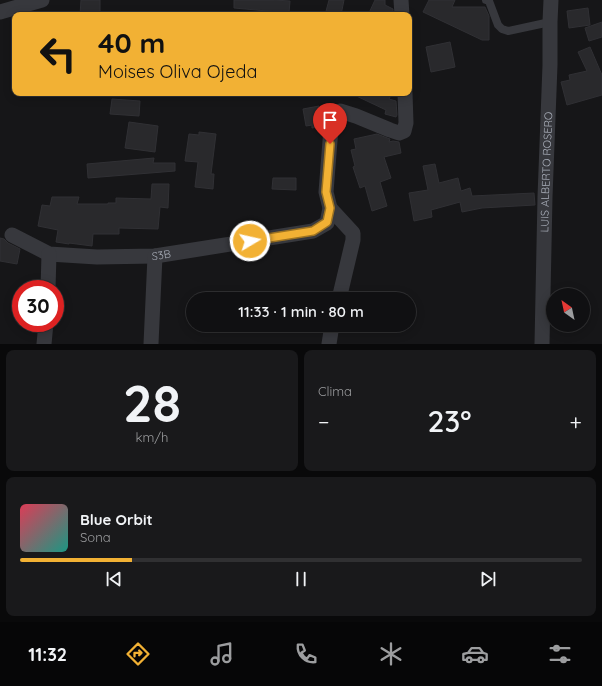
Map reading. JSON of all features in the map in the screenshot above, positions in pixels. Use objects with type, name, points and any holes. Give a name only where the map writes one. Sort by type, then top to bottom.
[{"type":"street","points":[[0,12],[42,0]]},
{"type":"street","points":[[401,0],[402,12]]},
{"type":"street","name":"LUIS ALBERTO ROSERO","points":[[542,344],[551,0]]},
{"type":"street","points":[[341,292],[353,240],[353,233],[330,208],[326,192],[331,128],[340,111],[399,133],[404,131],[406,123],[405,96]]},
{"type":"street","name":"S3B","points":[[12,235],[49,254],[97,257],[155,256],[313,231],[327,222],[330,208]]},
{"type":"street","points":[[48,280],[49,254]]},
{"type":"street","points":[[151,344],[155,256]]},
{"type":"street","points":[[44,344],[45,332]]},
{"type":"street","points":[[329,344],[331,332]]},
{"type":"lane","points":[[486,0],[489,0],[498,25],[502,29],[508,31],[550,22]]},
{"type":"building","points":[[81,0],[100,0],[100,12],[80,12]]},
{"type":"building","points":[[234,0],[290,1],[289,12],[234,8]]},
{"type":"building","points":[[329,0],[344,0],[342,12],[326,12]]},
{"type":"building","points":[[375,0],[385,0],[385,5],[393,9],[393,12],[369,12]]},
{"type":"building","points":[[429,0],[455,0],[452,7],[485,7],[489,16],[489,40],[482,40],[423,12]]},
{"type":"building","points":[[588,8],[590,25],[569,28],[567,11]]},
{"type":"building","points":[[602,22],[602,37],[589,41],[585,28]]},
{"type":"building","points":[[450,42],[455,67],[431,72],[426,47]]},
{"type":"building","points":[[590,47],[602,75],[602,95],[567,105],[561,82],[570,80],[569,75],[587,71],[578,52]]},
{"type":"building","points":[[356,96],[390,96],[389,99],[396,101],[396,117],[385,114],[386,110]]},
{"type":"building","points":[[112,99],[140,101],[139,116],[110,114]]},
{"type":"building","points":[[319,106],[319,112],[324,111],[325,119],[322,126],[312,128],[312,125],[306,126],[303,109]]},
{"type":"building","points":[[129,122],[158,126],[155,152],[125,148]]},
{"type":"building","points":[[199,132],[216,134],[211,174],[214,174],[213,189],[195,187],[198,162],[185,161],[189,134],[199,135]]},
{"type":"building","points":[[377,134],[390,139],[389,142],[399,142],[401,153],[384,157],[391,178],[380,182],[387,206],[372,211],[365,186],[360,188],[353,167],[355,166],[351,150],[356,149],[354,139]]},
{"type":"building","points":[[154,158],[153,163],[175,163],[175,171],[88,178],[87,164]]},
{"type":"building","points":[[435,164],[439,183],[458,178],[461,191],[470,188],[472,196],[534,193],[535,205],[482,208],[462,212],[460,202],[431,210],[432,217],[414,221],[409,193],[428,190],[423,166]]},
{"type":"building","points":[[273,178],[296,178],[296,190],[272,189]]},
{"type":"building","points":[[152,184],[169,184],[168,208],[160,207],[158,229],[119,228],[119,234],[93,234],[92,246],[56,242],[58,230],[38,226],[42,205],[50,206],[52,197],[79,197],[77,204],[116,203],[116,198],[151,199]]},
{"type":"building","points":[[0,238],[20,249],[17,264],[0,261]]},
{"type":"route","points":[[250,241],[313,231],[327,222],[330,208],[326,192],[330,144]]}]
